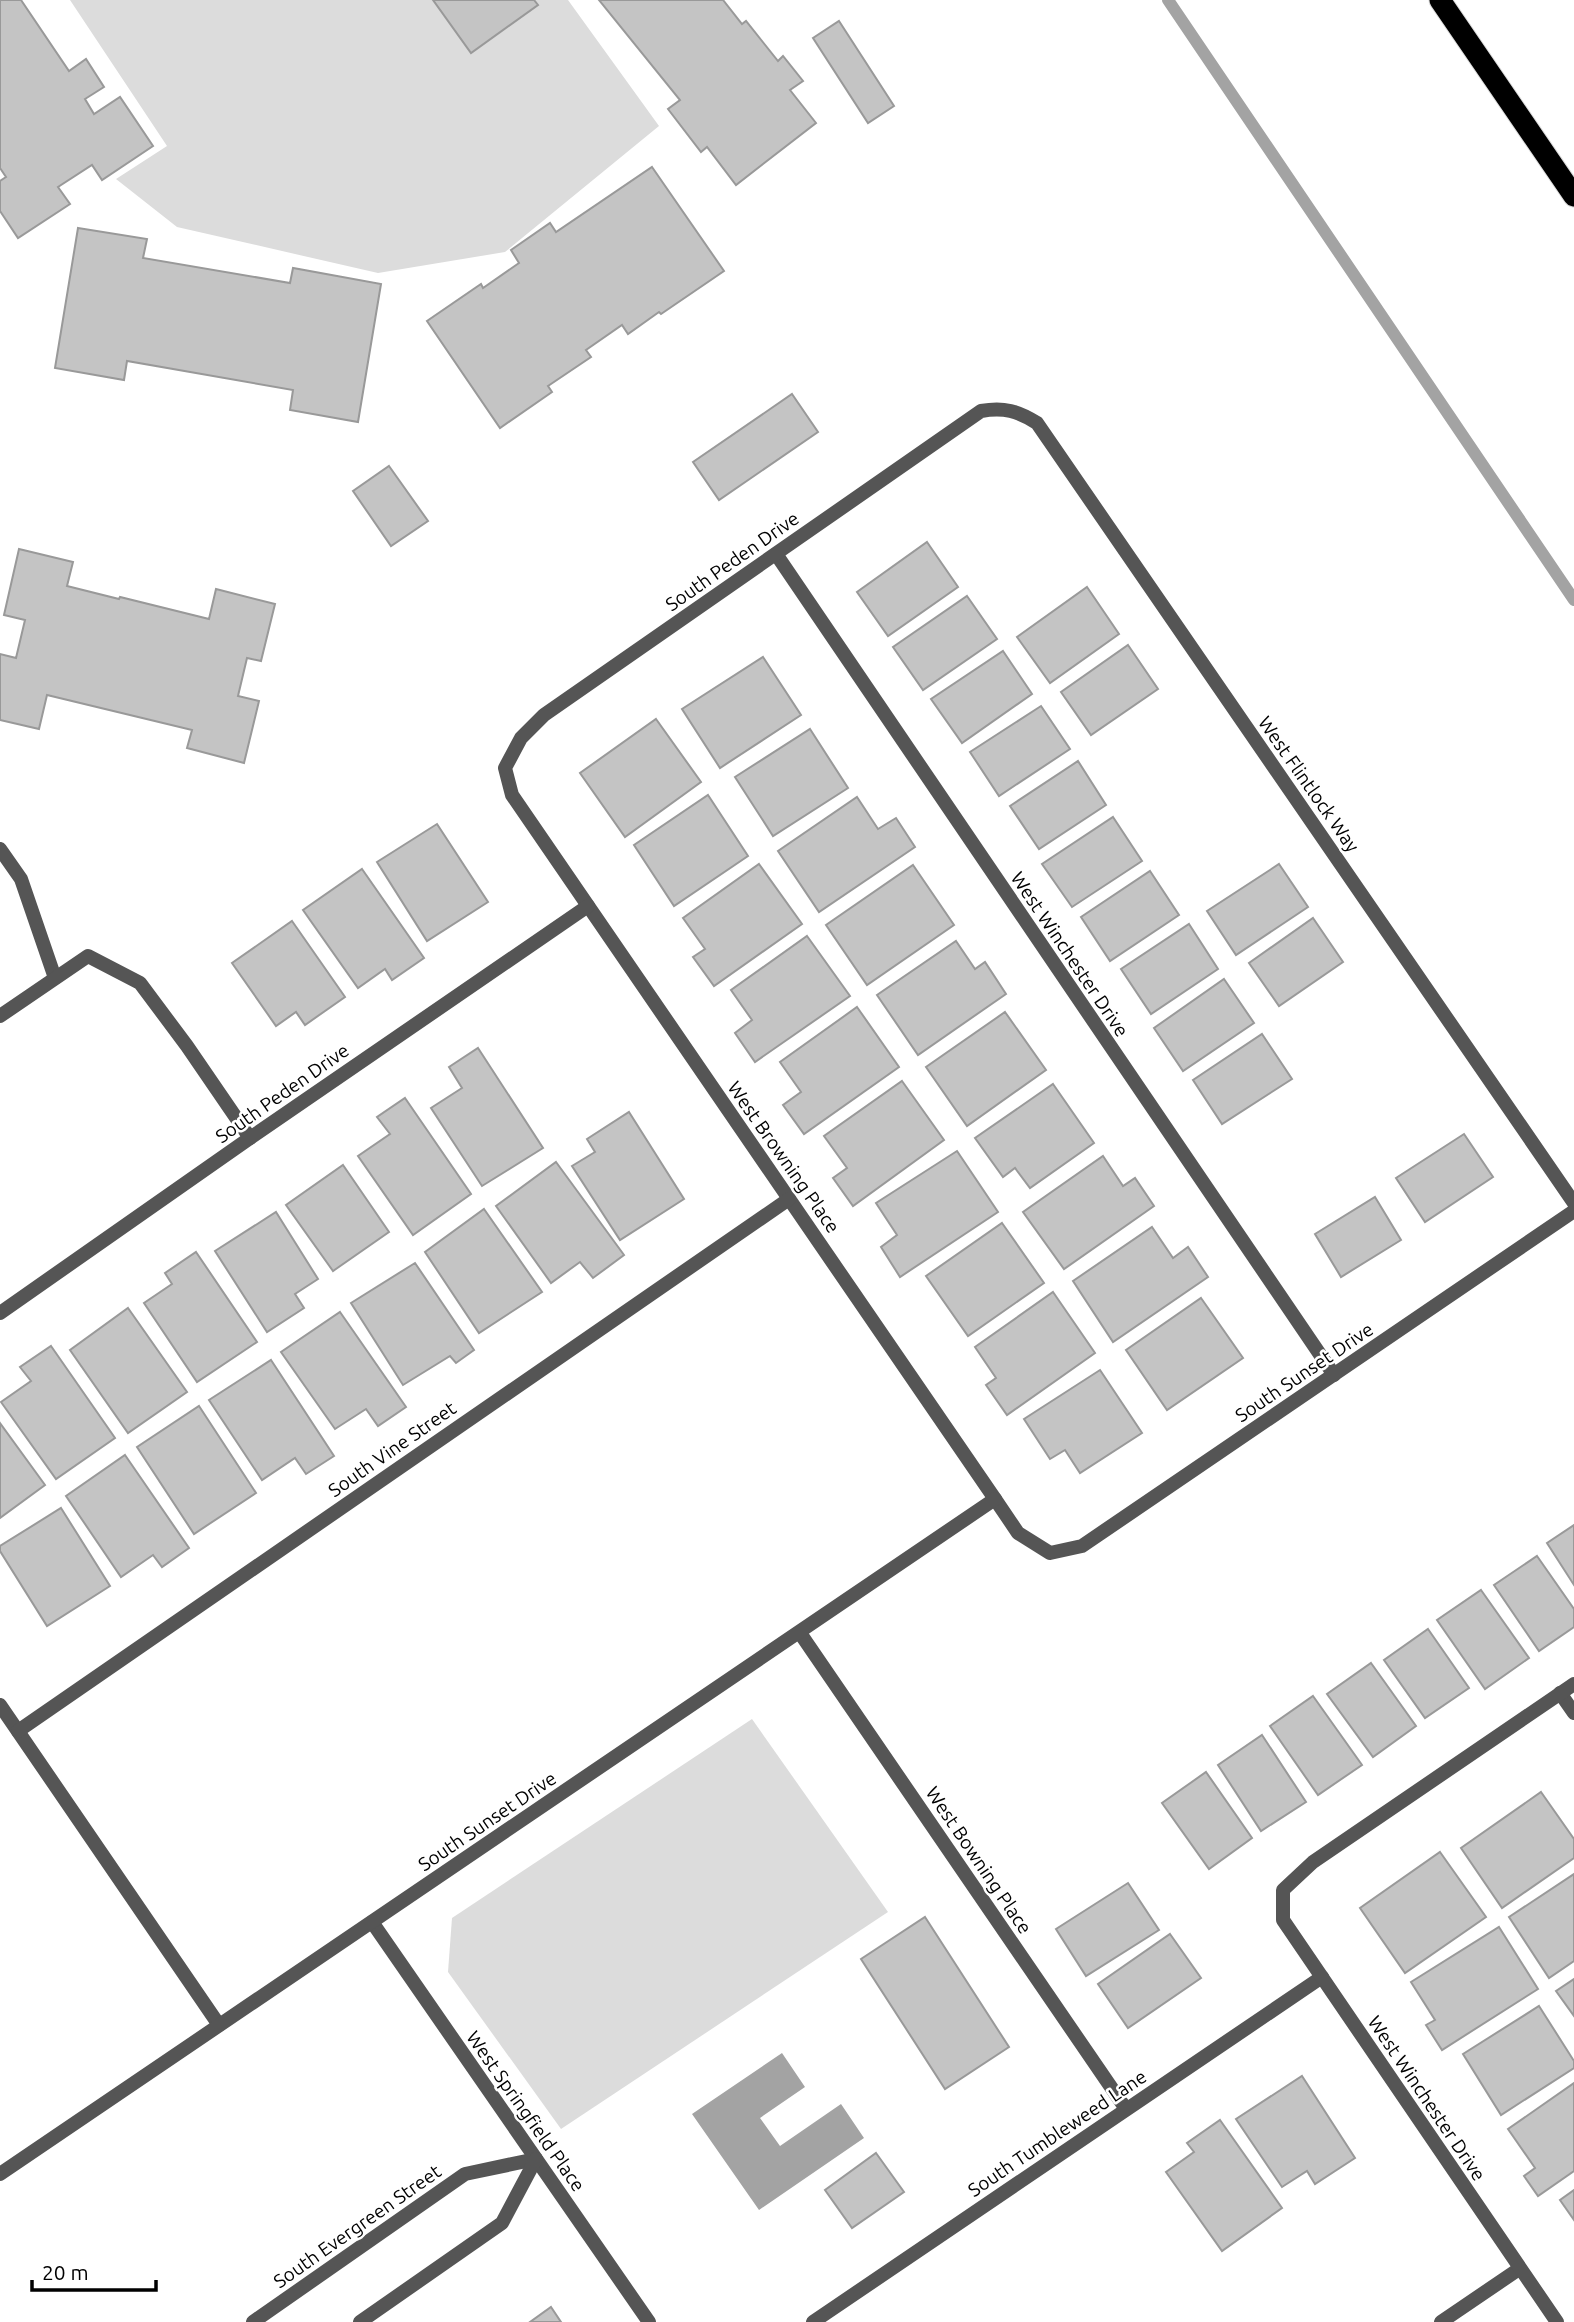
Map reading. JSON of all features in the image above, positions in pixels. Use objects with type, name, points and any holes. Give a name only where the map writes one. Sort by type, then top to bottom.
[{"type":"highway","points":[[1440,0],[1574,196]]},
{"type":"street","name":"South Peden Drive","points":[[505,768],[522,738],[544,715],[981,411],[998,408]]},
{"type":"street","name":"West Flintlock Way","points":[[998,408],[1018,412],[1037,423],[1574,1203]]},
{"type":"street","name":"West Winchester Drive","points":[[776,554],[1334,1375]]},
{"type":"street","name":"West Browning Place","points":[[505,768],[512,795],[1018,1533],[1050,1553]]},
{"type":"street","points":[[0,849],[21,879],[55,978]]},
{"type":"street","name":"South Peden Drive","points":[[0,1313],[588,906]]},
{"type":"street","points":[[0,1016],[88,956],[141,983],[250,1138]]},
{"type":"street","name":"South Vine Street","points":[[18,1731],[789,1199]]},
{"type":"street","name":"South Sunset Drive","points":[[1050,1553],[1082,1546],[1574,1211]]},
{"type":"street","name":"South Sunset Drive","points":[[0,2174],[995,1499]]},
{"type":"street","name":"West Bowning Place","points":[[800,1633],[1126,2109]]},
{"type":"street","points":[[1574,1684],[1560,1693],[1574,1713]]},
{"type":"street","name":"West Winchester Drive","points":[[1557,2322],[1283,1920],[1283,1889],[1313,1862],[1560,1693]]},
{"type":"street","points":[[0,1705],[219,2025]]},
{"type":"street","name":"West Springfield Place","points":[[372,1922],[649,2322]]},
{"type":"street","name":"South Tumbleweed Lane","points":[[814,2322],[1322,1977]]},
{"type":"street","points":[[360,2322],[502,2223],[536,2160]]},
{"type":"street","name":"South Evergreen Street","points":[[253,2322],[465,2174],[536,2160]]},
{"type":"street","points":[[1441,2322],[1520,2269]]},
{"type":"shaded area","points":[[70,0],[568,0],[659,126],[505,252],[378,273],[177,227],[116,179],[167,146]]},
{"type":"shaded area","points":[[752,1719],[888,1912],[561,2129],[448,1972],[452,1918]]},
{"type":"shaded area","points":[[782,2053],[805,2087],[760,2118],[780,2146],[841,2104],[864,2138],[759,2210],[692,2114]]},
{"type":"building","points":[[0,0],[21,0],[69,71],[86,59],[104,87],[85,99],[94,114],[120,97],[153,146],[102,180],[92,165],[58,187],[70,204],[18,238],[0,211],[0,181],[6,177],[0,168]]},
{"type":"building","points":[[433,0],[534,0],[538,5],[471,53]]},
{"type":"building","points":[[599,0],[723,0],[742,24],[746,21],[778,61],[783,56],[803,81],[790,90],[816,123],[736,185],[707,147],[701,152],[668,109],[680,100]]},
{"type":"building","points":[[839,21],[894,106],[868,123],[813,38]]},
{"type":"building","points":[[652,167],[724,271],[628,334],[622,325],[586,350],[591,357],[548,386],[552,392],[500,428],[427,321],[481,284],[483,288],[519,263],[511,250],[550,223],[556,232]]},
{"type":"building","points":[[78,228],[147,239],[143,258],[290,283],[293,268],[381,284],[358,422],[290,410],[293,390],[127,361],[124,380],[55,368]]},
{"type":"building","points":[[792,394],[818,432],[719,500],[693,462]]},
{"type":"building","points":[[389,466],[428,521],[391,546],[353,491]]},
{"type":"building","points":[[927,542],[958,587],[888,636],[857,592]]},
{"type":"building","points":[[19,549],[73,562],[67,586],[209,619],[216,589],[275,604],[261,661],[247,658],[238,696],[259,701],[244,763],[187,748],[192,730],[47,695],[39,729],[0,720],[0,654],[16,658],[25,620],[4,615]]},
{"type":"building","points":[[1087,587],[1119,634],[1050,683],[1017,637]]},
{"type":"building","points":[[967,596],[997,639],[923,690],[893,647]]},
{"type":"building","points":[[1128,645],[1158,689],[1091,735],[1061,692]]},
{"type":"building","points":[[1003,651],[1032,694],[962,743],[931,699]]},
{"type":"building","points":[[763,657],[801,715],[720,768],[682,709]]},
{"type":"building","points":[[1041,706],[1070,749],[999,796],[970,752]]},
{"type":"building","points":[[656,719],[701,782],[625,837],[580,773]]},
{"type":"building","points":[[810,729],[848,788],[773,836],[735,777]]},
{"type":"building","points":[[1078,761],[1106,805],[1039,849],[1010,806]]},
{"type":"building","points":[[708,795],[748,856],[674,906],[634,845]]},
{"type":"building","points":[[857,797],[878,829],[896,818],[915,847],[819,912],[778,851]]},
{"type":"building","points":[[1113,817],[1142,861],[1072,907],[1042,864]]},
{"type":"building","points":[[437,824],[488,902],[427,941],[377,862]]},
{"type":"building","points":[[759,864],[802,924],[714,986],[693,957],[705,949],[683,918]]},
{"type":"building","points":[[1279,864],[1308,907],[1236,955],[1207,911]]},
{"type":"building","points":[[913,865],[954,925],[867,985],[826,925]]},
{"type":"building","points":[[362,869],[424,958],[392,980],[385,969],[358,988],[303,910]]},
{"type":"building","points":[[1150,871],[1179,915],[1110,961],[1081,917]]},
{"type":"building","points":[[1313,918],[1343,962],[1279,1006],[1249,963]]},
{"type":"building","points":[[292,921],[345,997],[305,1025],[296,1012],[276,1026],[232,963]]},
{"type":"building","points":[[1189,924],[1218,969],[1151,1014],[1121,969]]},
{"type":"building","points":[[807,936],[850,996],[755,1062],[735,1033],[752,1020],[731,990]]},
{"type":"building","points":[[956,941],[975,969],[985,962],[1006,994],[918,1055],[877,995]]},
{"type":"building","points":[[1224,979],[1254,1023],[1183,1071],[1154,1028]]},
{"type":"building","points":[[857,1007],[899,1067],[804,1134],[783,1105],[801,1092],[780,1062]]},
{"type":"building","points":[[1005,1012],[1046,1070],[967,1126],[926,1067]]},
{"type":"building","points":[[1262,1034],[1292,1079],[1222,1124],[1193,1080]]},
{"type":"building","points":[[478,1048],[543,1148],[482,1186],[431,1108],[462,1088],[449,1067]]},
{"type":"building","points":[[902,1081],[944,1140],[853,1206],[833,1178],[847,1168],[824,1136]]},
{"type":"building","points":[[1053,1084],[1094,1143],[1030,1188],[1015,1168],[1003,1177],[975,1138]]},
{"type":"building","points":[[405,1098],[471,1194],[413,1235],[358,1156],[390,1134],[377,1117]]},
{"type":"building","points":[[629,1112],[684,1199],[620,1240],[572,1166],[595,1152],[587,1139]]},
{"type":"building","points":[[1464,1134],[1493,1177],[1425,1222],[1396,1178]]},
{"type":"building","points":[[957,1151],[998,1212],[900,1277],[881,1247],[897,1235],[876,1203]]},
{"type":"building","points":[[1103,1156],[1123,1186],[1135,1178],[1154,1206],[1064,1269],[1023,1212]]},
{"type":"building","points":[[556,1162],[624,1255],[593,1278],[580,1262],[551,1283],[496,1206]]},
{"type":"building","points":[[343,1165],[389,1232],[333,1271],[286,1205]]},
{"type":"building","points":[[1375,1197],[1401,1240],[1341,1277],[1315,1234]]},
{"type":"building","points":[[484,1209],[542,1292],[479,1333],[425,1252]]},
{"type":"building","points":[[276,1212],[318,1279],[295,1294],[304,1308],[267,1332],[215,1251]]},
{"type":"building","points":[[1002,1223],[1044,1283],[968,1336],[926,1276]]},
{"type":"building","points":[[1152,1227],[1173,1258],[1188,1247],[1208,1277],[1113,1342],[1073,1281]]},
{"type":"building","points":[[196,1252],[257,1342],[197,1382],[144,1303],[172,1284],[165,1273]]},
{"type":"building","points":[[415,1263],[474,1350],[456,1363],[450,1356],[403,1385],[351,1303]]},
{"type":"building","points":[[1053,1292],[1095,1353],[1007,1415],[986,1385],[996,1378],[975,1347]]},
{"type":"building","points":[[1201,1298],[1243,1358],[1167,1410],[1126,1350]]},
{"type":"building","points":[[128,1308],[187,1392],[128,1433],[70,1350]]},
{"type":"building","points":[[340,1312],[406,1407],[378,1426],[366,1409],[335,1429],[281,1352]]},
{"type":"building","points":[[51,1346],[115,1438],[56,1479],[1,1402],[31,1381],[20,1367]]},
{"type":"building","points":[[271,1360],[334,1456],[306,1474],[295,1458],[262,1480],[209,1400]]},
{"type":"building","points":[[1100,1370],[1142,1433],[1080,1473],[1065,1450],[1050,1459],[1024,1419]]},
{"type":"building","points":[[199,1406],[256,1493],[194,1534],[137,1447]]},
{"type":"building","points":[[0,1423],[45,1485],[0,1518]]},
{"type":"building","points":[[125,1455],[189,1548],[162,1567],[153,1555],[121,1577],[66,1496]]},
{"type":"building","points":[[61,1508],[110,1586],[47,1626],[0,1551],[0,1546]]},
{"type":"building","points":[[1574,1525],[1574,1585],[1547,1543]]},
{"type":"building","points":[[1537,1556],[1574,1609],[1574,1627],[1539,1651],[1494,1585]]},
{"type":"building","points":[[1481,1590],[1529,1658],[1485,1689],[1437,1620]]},
{"type":"building","points":[[1428,1629],[1469,1688],[1425,1718],[1384,1660]]},
{"type":"building","points":[[1371,1663],[1416,1726],[1373,1757],[1327,1694]]},
{"type":"building","points":[[1313,1696],[1362,1765],[1318,1795],[1270,1726]]},
{"type":"building","points":[[1262,1735],[1306,1802],[1261,1831],[1218,1765]]},
{"type":"building","points":[[1206,1772],[1252,1838],[1209,1869],[1162,1803]]},
{"type":"building","points":[[1541,1792],[1574,1839],[1574,1858],[1502,1908],[1461,1848]]},
{"type":"building","points":[[1440,1852],[1486,1917],[1405,1973],[1360,1908]]},
{"type":"building","points":[[1574,1874],[1574,1961],[1549,1978],[1509,1917]]},
{"type":"building","points":[[1128,1883],[1159,1930],[1086,1976],[1056,1929]]},
{"type":"building","points":[[925,1917],[1009,2047],[945,2089],[861,1959]]},
{"type":"building","points":[[1499,1927],[1538,1989],[1442,2050],[1426,2025],[1435,2020],[1411,1982]]},
{"type":"building","points":[[1170,1934],[1201,1978],[1128,2028],[1098,1984]]},
{"type":"building","points":[[1574,1979],[1574,2016],[1556,1991]]},
{"type":"building","points":[[1539,2006],[1574,2061],[1574,2068],[1501,2115],[1463,2054]]},
{"type":"building","points":[[1302,2076],[1355,2158],[1315,2184],[1307,2171],[1282,2187],[1236,2119]]},
{"type":"building","points":[[1574,2083],[1574,2171],[1538,2196],[1524,2176],[1535,2168],[1508,2129]]},
{"type":"building","points":[[1220,2120],[1282,2208],[1222,2251],[1166,2172],[1194,2152],[1187,2143]]},
{"type":"building","points":[[876,2153],[904,2192],[852,2228],[825,2190]]},
{"type":"building","points":[[1574,2190],[1574,2220],[1560,2200]]},
{"type":"building","points":[[551,2307],[561,2322],[530,2322]]},
{"type":"waterway","points":[[1168,0],[1574,600]]}]
